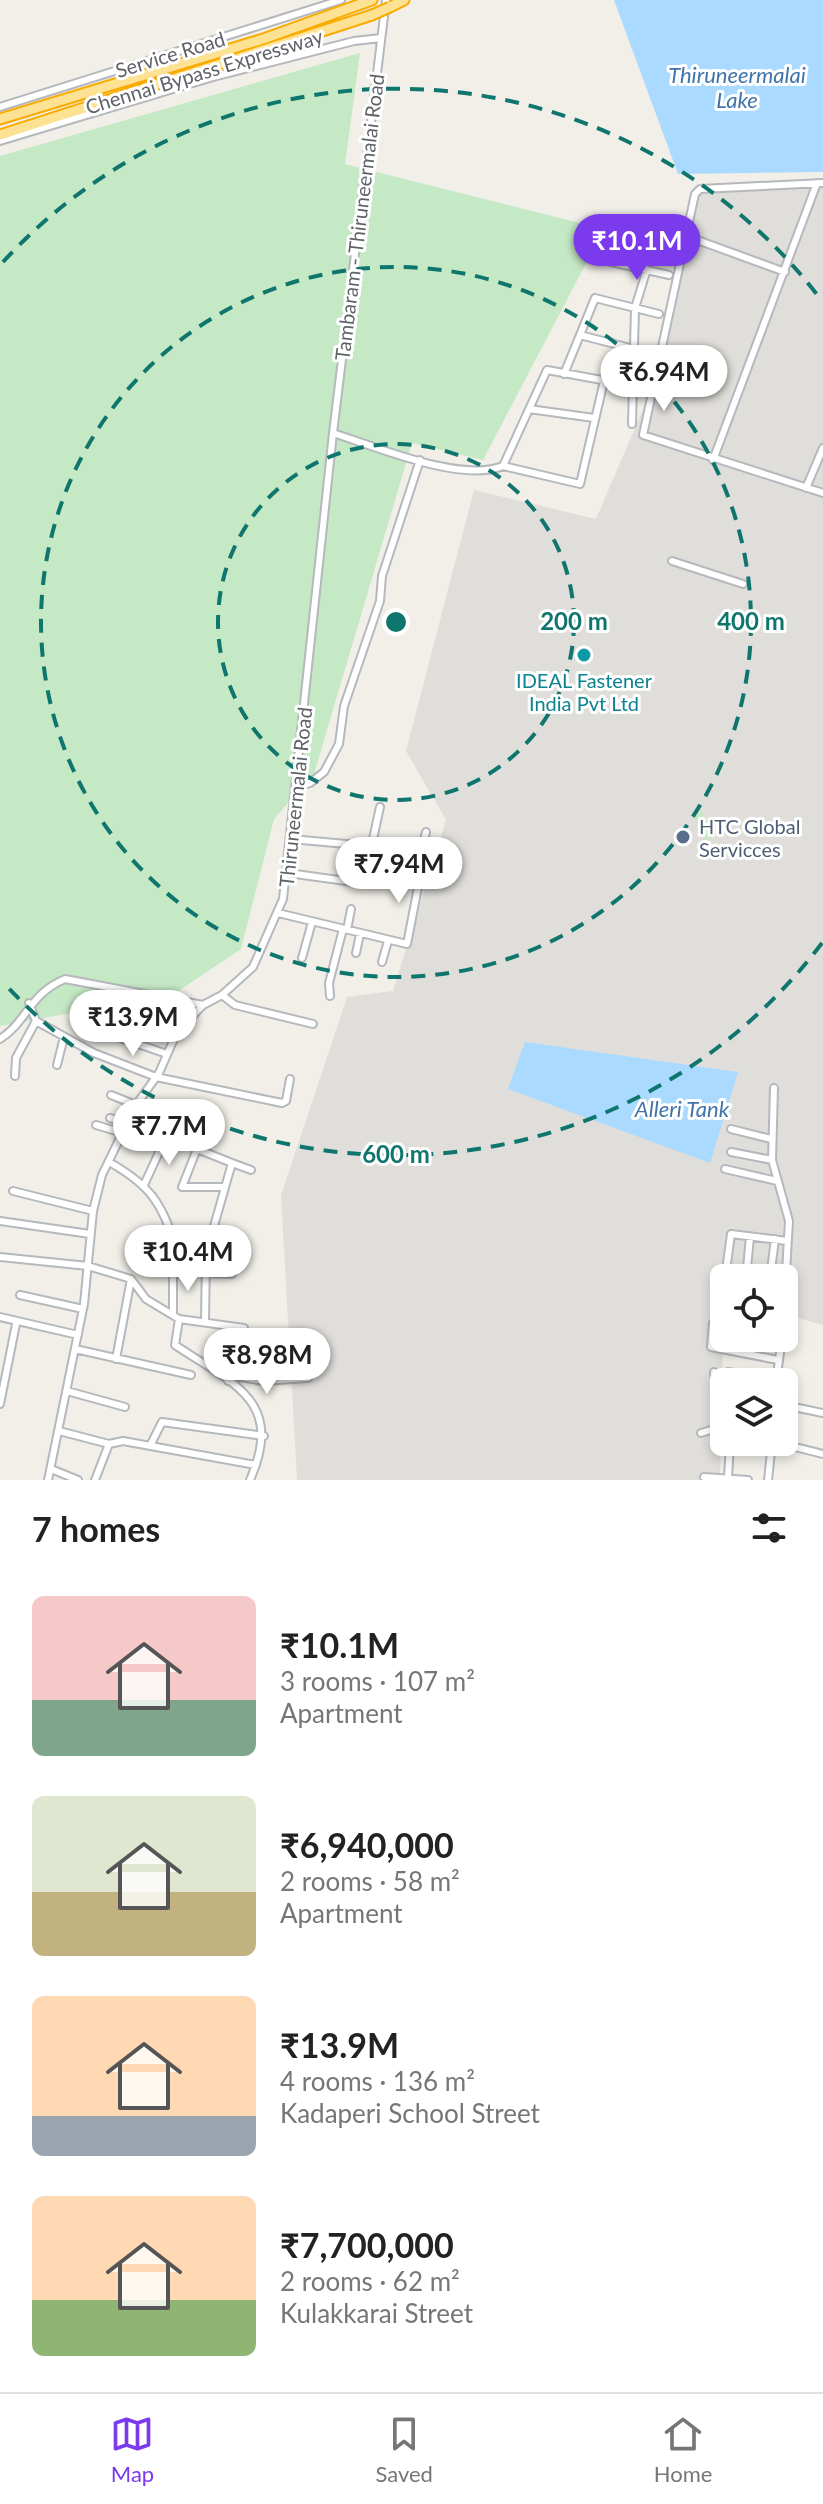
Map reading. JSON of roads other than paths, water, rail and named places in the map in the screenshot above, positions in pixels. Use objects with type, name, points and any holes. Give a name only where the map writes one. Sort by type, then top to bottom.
[{"type":"highway","name":"Chennai Bypass Expressway","points":[[0,119],[263,39],[372,0]]},
{"type":"highway","name":"Chennai Bypass Expressway","points":[[0,135],[372,15],[388,4],[404,0]]},
{"type":"street","name":"Service Road","points":[[0,107],[341,0]]},
{"type":"street","name":"Tambaram - Thiruneermalai Road","points":[[333,433],[381,38],[388,4]]},
{"type":"street","points":[[0,141],[213,77],[354,41],[381,38]]},
{"type":"street","points":[[713,460],[820,183],[700,189],[695,194],[689,237],[643,435],[713,460],[823,493]]},
{"type":"street","points":[[689,237],[785,272]]},
{"type":"street","points":[[611,262],[669,275]]},
{"type":"street","points":[[632,424],[635,308],[647,269]]},
{"type":"street","points":[[564,374],[595,298],[659,314]]},
{"type":"street","points":[[580,335],[653,354]]},
{"type":"street","points":[[503,466],[547,370],[635,386]]},
{"type":"street","points":[[333,433],[420,460],[479,473],[503,466],[580,484],[604,381]]},
{"type":"street","points":[[529,409],[594,418]]},
{"type":"street","name":"Thiruneermalai Road","points":[[48,1480],[83,1309],[93,1211],[109,1162],[136,1105],[156,1077],[177,1032],[203,1005],[222,995],[253,967],[278,913],[288,873],[333,433]]},
{"type":"street","points":[[806,488],[823,448]]},
{"type":"street","points":[[296,787],[310,783],[324,772],[339,744],[344,706],[356,681],[360,658],[380,601],[382,576],[420,460]]},
{"type":"street","points":[[672,561],[743,584]]},
{"type":"street","points":[[278,913],[388,941],[408,942],[419,884],[366,871],[380,807]]},
{"type":"street","points":[[413,881],[426,832]]},
{"type":"street","points":[[291,839],[357,845]]},
{"type":"street","points":[[288,873],[353,882]]},
{"type":"street","points":[[330,996],[330,978],[351,909]]},
{"type":"street","points":[[302,958],[312,922]]},
{"type":"street","points":[[356,953],[360,934]]},
{"type":"street","points":[[382,962],[388,941]]},
{"type":"street","points":[[0,1039],[8,1033],[29,1003],[49,986],[65,979],[78,979],[203,1005]]},
{"type":"street","points":[[222,995],[235,1005],[313,1024]]},
{"type":"street","points":[[29,1003],[36,1021],[64,1037],[156,1077],[282,1103],[286,1101],[290,1079]]},
{"type":"street","points":[[93,1010],[177,1032]]},
{"type":"street","points":[[15,1076],[16,1058],[36,1021]]},
{"type":"street","points":[[109,1034],[167,1054]]},
{"type":"street","points":[[57,1065],[64,1037]]},
{"type":"street","points":[[774,1088],[772,1160],[789,1221],[786,1264]]},
{"type":"street","points":[[111,1095],[136,1105]]},
{"type":"street","points":[[110,1118],[128,1123]]},
{"type":"street","points":[[96,1125],[123,1133]]},
{"type":"street","points":[[731,1129],[771,1139]]},
{"type":"street","points":[[144,1185],[166,1137]]},
{"type":"street","points":[[223,1187],[182,1187],[197,1149],[251,1170]]},
{"type":"street","points":[[731,1152],[772,1160]]},
{"type":"street","points":[[109,1162],[144,1185],[169,1220],[176,1247],[222,1250]]},
{"type":"street","points":[[205,1322],[206,1251],[232,1163]]},
{"type":"street","points":[[725,1169],[777,1181]]},
{"type":"street","points":[[13,1191],[93,1211]]},
{"type":"street","points":[[0,1221],[90,1234]]},
{"type":"street","points":[[726,1264],[731,1234],[787,1241]]},
{"type":"street","points":[[747,1264],[750,1237]]},
{"type":"street","points":[[772,1264],[775,1239]]},
{"type":"street","points":[[0,1257],[88,1266],[131,1279],[146,1299],[176,1317],[244,1328],[229,1378]]},
{"type":"street","points":[[173,1269],[175,1345],[229,1378],[257,1407],[264,1436],[250,1480]]},
{"type":"street","points":[[207,1273],[232,1274]]},
{"type":"street","points":[[116,1359],[131,1279]]},
{"type":"street","points":[[20,1295],[83,1309]]},
{"type":"street","points":[[0,1317],[16,1324],[78,1335]]},
{"type":"street","points":[[0,1404],[3,1375],[16,1324]]},
{"type":"street","points":[[75,1349],[191,1375]]},
{"type":"street","points":[[737,1352],[778,1360]]},
{"type":"street","points":[[777,1368],[779,1352]]},
{"type":"street","points":[[229,1378],[263,1381],[308,1378]]},
{"type":"street","points":[[67,1391],[125,1407]]},
{"type":"street","points":[[798,1408],[823,1413]]},
{"type":"street","points":[[150,1446],[162,1422],[264,1436]]},
{"type":"street","points":[[701,1433],[710,1430]]},
{"type":"street","points":[[59,1431],[109,1444],[119,1441],[256,1465]]},
{"type":"street","points":[[95,1480],[109,1444]]},
{"type":"street","points":[[798,1448],[823,1454]]},
{"type":"street","points":[[728,1478],[729,1456]]},
{"type":"street","points":[[768,1480],[772,1456]]},
{"type":"street","points":[[51,1469],[78,1480]]},
{"type":"street","points":[[704,1477],[748,1480]]},
{"type":"water","name":"Thiruneermalai Lake","points":[[614,0],[823,0],[823,172],[678,174]]},
{"type":"water","name":"Alleri Tank","points":[[525,1042],[738,1072],[710,1163],[508,1089]]},
{"type":"place","name":"IDEAL Fastener India Pvt Ltd","points":[[584,655]]},
{"type":"place","name":"HTC Global Servicces","points":[[683,837]]}]
